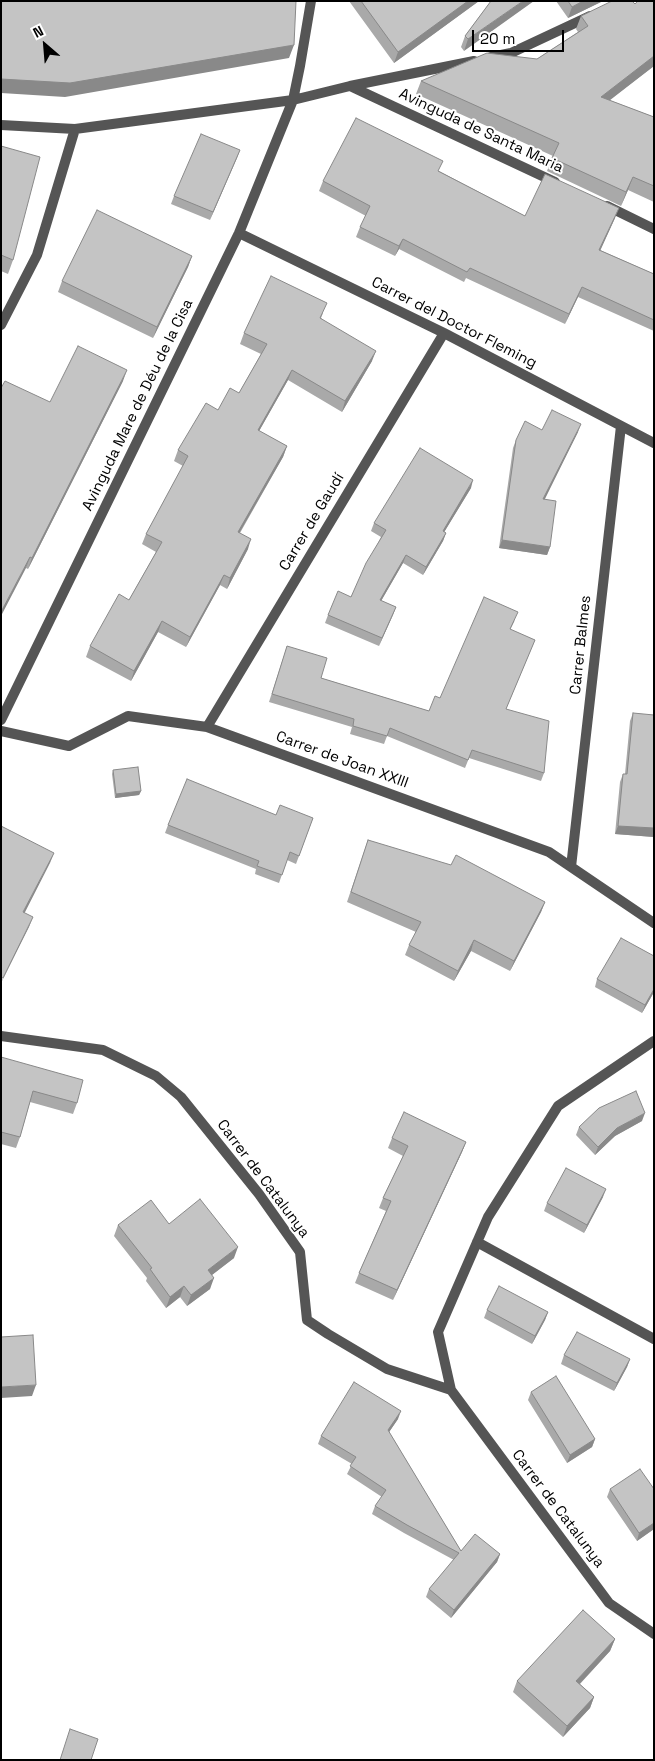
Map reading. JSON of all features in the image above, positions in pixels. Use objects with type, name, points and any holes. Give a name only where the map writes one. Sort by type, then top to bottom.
[{"type":"street","name":"Avinguda Mare de Déu de la Cisa","points":[[1,720],[239,233],[293,100],[311,1]]},
{"type":"street","points":[[1,125],[74,129],[293,100],[350,86],[511,53],[602,10]]},
{"type":"street","name":"Avinguda de Santa Maria","points":[[350,86],[564,186]]},
{"type":"street","points":[[1,324],[37,254],[74,129]]},
{"type":"street","points":[[600,203],[654,229]]},
{"type":"street","name":"Carrer del Doctor Fleming","points":[[239,233],[444,333],[654,443]]},
{"type":"street","name":"Carrer de Gaudí","points":[[207,727],[444,333]]},
{"type":"street","name":"Carrer Balmes","points":[[572,867],[621,426]]},
{"type":"street","name":"Carrer de Joan XXIII","points":[[1,731],[69,746],[128,716],[207,727],[550,852],[654,923]]},
{"type":"street","name":"Carrer de Catalunya","points":[[1,1036],[103,1050],[156,1076],[182,1097],[258,1194],[300,1252],[307,1320],[387,1369],[451,1390]]},
{"type":"street","points":[[654,1040],[558,1106],[488,1217],[478,1242],[654,1339]]},
{"type":"street","name":"Carrer de Catalunya","points":[[478,1242],[438,1332],[451,1390],[609,1603],[654,1634]]},
{"type":"building","points":[[1,1],[296,1],[294,45],[70,83],[1,79]]},
{"type":"building","points":[[361,1],[468,1],[398,52]]},
{"type":"building","points":[[491,1],[523,1],[468,39],[465,36]]},
{"type":"building","points":[[568,1],[583,1],[572,7]]},
{"type":"building","points":[[612,1],[632,1],[635,4],[638,1],[654,1],[654,56],[601,97],[654,117],[654,186],[633,177],[626,192],[552,158],[559,143],[421,81],[487,53],[537,59],[588,26],[581,16]]},
{"type":"building","points":[[356,118],[443,161],[438,171],[525,216],[545,174],[619,208],[599,250],[654,274],[654,320],[582,287],[569,314],[470,268],[467,272],[403,239],[399,246],[360,227],[370,206],[323,181]]},
{"type":"building","points":[[201,134],[240,150],[213,212],[174,196]]},
{"type":"building","points":[[1,146],[40,157],[13,260],[1,255]]},
{"type":"building","points":[[97,210],[192,256],[157,327],[62,281]]},
{"type":"building","points":[[271,276],[327,303],[320,318],[376,351],[345,401],[292,370],[258,430],[287,446],[238,532],[251,539],[230,578],[224,575],[190,637],[162,621],[134,671],[90,646],[119,594],[129,600],[162,542],[146,534],[188,456],[178,450],[206,403],[218,410],[230,388],[239,393],[267,344],[244,333]]},
{"type":"building","points":[[78,346],[127,370],[32,558],[30,557],[1,612],[1,388],[5,381],[50,402]]},
{"type":"building","points":[[552,410],[581,424],[543,499],[556,501],[550,547],[502,540],[516,440],[525,421],[542,430]]},
{"type":"building","points":[[420,448],[473,480],[443,531],[446,533],[426,567],[406,555],[380,600],[396,607],[382,638],[328,615],[338,591],[351,597],[366,563],[386,530],[374,523]]},
{"type":"building","points":[[484,597],[518,612],[510,629],[535,640],[506,709],[549,721],[544,773],[472,750],[468,760],[390,728],[387,736],[353,726],[354,719],[272,694],[287,646],[327,658],[321,678],[429,711],[435,696],[440,698]]},
{"type":"building","points":[[633,713],[654,715],[654,828],[618,826],[623,774],[627,774]]},
{"type":"building","points":[[138,767],[141,791],[116,794],[113,770]]},
{"type":"building","points":[[187,779],[276,815],[280,805],[313,818],[299,856],[290,852],[282,875],[257,866],[259,861],[168,825]]},
{"type":"building","points":[[1,826],[54,853],[23,912],[33,917],[3,978],[1,977]]},
{"type":"building","points":[[368,840],[451,865],[456,855],[545,902],[514,961],[474,940],[458,971],[409,945],[421,922],[351,892]]},
{"type":"building","points":[[621,938],[654,956],[654,989],[645,1005],[597,979]]},
{"type":"building","points":[[1,1057],[83,1080],[77,1103],[33,1091],[20,1137],[1,1132]]},
{"type":"building","points":[[636,1091],[645,1113],[617,1128],[598,1147],[579,1127],[599,1108]]},
{"type":"building","points":[[404,1112],[466,1142],[397,1290],[359,1273],[391,1201],[383,1198],[408,1146],[392,1138]]},
{"type":"building","points":[[566,1168],[606,1189],[587,1225],[547,1203]]},
{"type":"building","points":[[200,1199],[238,1247],[208,1270],[214,1278],[191,1295],[184,1286],[170,1297],[150,1269],[152,1268],[118,1225],[151,1200],[169,1224]]},
{"type":"building","points":[[499,1286],[548,1312],[535,1336],[487,1310]]},
{"type":"building","points":[[577,1332],[630,1359],[617,1383],[564,1355]]},
{"type":"building","points":[[33,1335],[36,1385],[1,1387],[1,1337]]},
{"type":"building","points":[[556,1376],[595,1439],[570,1455],[531,1392]]},
{"type":"building","points":[[354,1382],[401,1411],[388,1430],[461,1551],[475,1534],[500,1554],[454,1610],[429,1589],[459,1553],[375,1506],[386,1490],[350,1466],[356,1457],[321,1436]]},
{"type":"building","points":[[640,1469],[654,1489],[654,1523],[639,1533],[610,1489]]},
{"type":"building","points":[[583,1610],[615,1639],[576,1681],[594,1697],[567,1726],[517,1681]]},
{"type":"building","points":[[70,1729],[98,1739],[91,1760],[60,1760]]}]
